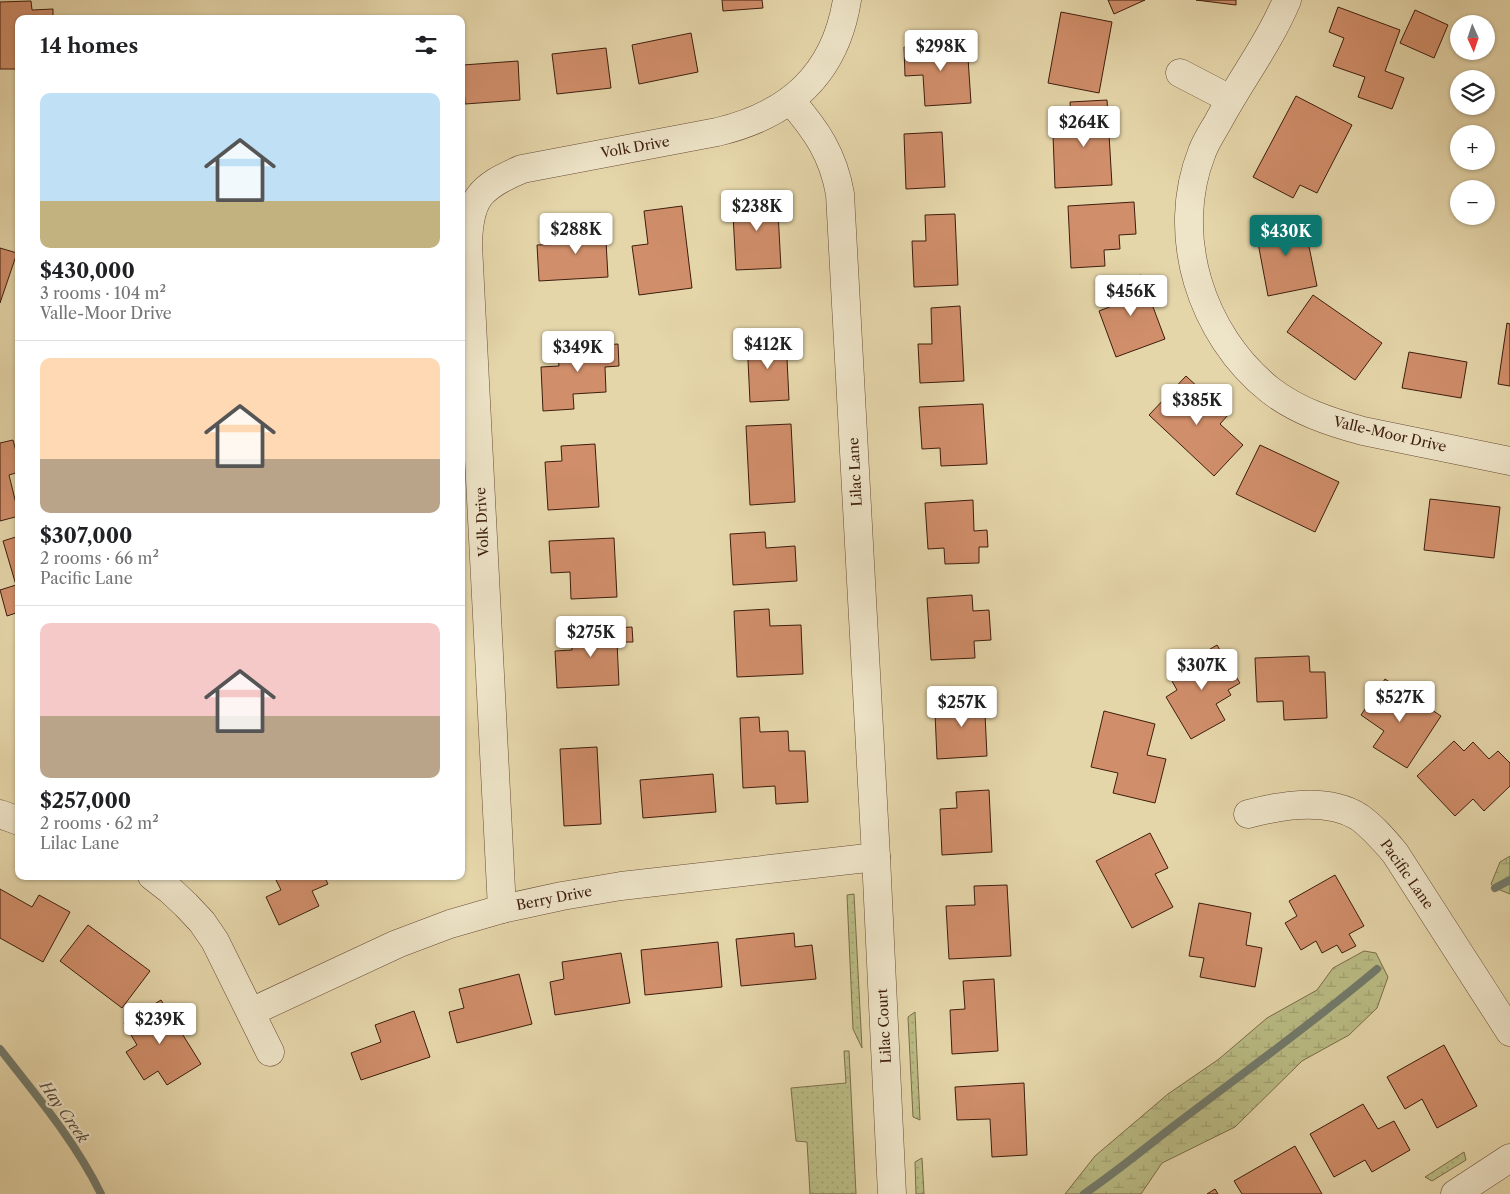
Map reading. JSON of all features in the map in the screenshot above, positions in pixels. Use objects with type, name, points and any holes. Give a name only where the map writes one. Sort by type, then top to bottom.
[{"type":"street","name":"Volk Drive","points":[[502,908],[468,245],[468,228],[473,205],[478,196],[502,177],[522,169],[731,129],[769,114],[791,101],[815,76],[830,54],[840,29],[846,0]]},
{"type":"street","name":"Valle-Moor Drive","points":[[1287,0],[1277,21],[1230,99],[1203,150],[1196,170],[1189,213],[1192,259],[1207,307],[1219,330],[1251,371],[1270,390],[1293,405],[1339,425],[1510,461]]},
{"type":"street","points":[[1180,73],[1230,99]]},
{"type":"street","name":"Lilac Lane","points":[[791,101],[810,123],[827,150],[834,168],[840,194],[876,858]]},
{"type":"street","name":"Pacific Lane","points":[[1248,814],[1275,807],[1306,804],[1336,808],[1358,817],[1378,833],[1395,853],[1510,1032]]},
{"type":"street","points":[[0,814],[15,820]]},
{"type":"street","name":"Berry Drive","points":[[251,1012],[397,944],[450,924],[502,908],[602,889],[876,858]]},
{"type":"street","name":"Lilac Court","points":[[876,858],[892,1194]]},
{"type":"street","points":[[157,880],[202,922],[215,941],[270,1052]]},
{"type":"street","points":[[1455,1194],[1510,1158]]},
{"type":"green space","points":[[1510,856],[1510,894],[1495,888],[1491,884],[1500,862]]},
{"type":"green space","points":[[854,894],[862,1048],[853,1029],[847,895]]},
{"type":"green space","points":[[1364,951],[1376,953],[1388,977],[1377,1008],[1349,1035],[1302,1061],[1235,1127],[1162,1163],[1141,1194],[1065,1194],[1095,1156],[1168,1094],[1219,1059],[1267,1018],[1317,990],[1333,968]]},
{"type":"green space","points":[[915,1012],[920,1120],[913,1117],[908,1017]]},
{"type":"green space","points":[[844,1051],[849,1051],[856,1194],[810,1194],[807,1142],[796,1141],[791,1088],[846,1083]]},
{"type":"green space","points":[[1464,1152],[1466,1160],[1432,1181],[1425,1177]]},
{"type":"green space","points":[[922,1158],[924,1194],[916,1194],[915,1162]]},
{"type":"building","points":[[722,0],[762,0],[763,8],[723,11]]},
{"type":"building","points":[[1108,0],[1145,0],[1114,14]]},
{"type":"building","points":[[1196,0],[1236,0],[1236,5]]},
{"type":"building","points":[[31,1],[32,10],[53,9],[53,15],[15,15],[15,69],[0,69],[0,2]]},
{"type":"building","points":[[1338,7],[1400,30],[1385,71],[1404,78],[1392,109],[1358,97],[1365,77],[1333,66],[1344,38],[1329,32]]},
{"type":"building","points":[[1415,10],[1448,25],[1434,58],[1400,43]]},
{"type":"building","points":[[1061,12],[1112,22],[1099,93],[1048,83]]},
{"type":"building","points":[[691,33],[698,72],[639,84],[632,45]]},
{"type":"building","points":[[967,43],[971,103],[925,106],[923,75],[905,76],[904,47]]},
{"type":"building","points":[[606,48],[611,88],[557,94],[552,54]]},
{"type":"building","points":[[518,61],[520,100],[465,104],[465,65]]},
{"type":"building","points":[[1296,96],[1352,125],[1317,193],[1300,185],[1293,198],[1253,177]]},
{"type":"building","points":[[1107,100],[1112,185],[1055,188],[1053,135],[1072,134],[1070,102]]},
{"type":"building","points":[[942,132],[945,187],[906,189],[904,134]]},
{"type":"building","points":[[777,193],[781,268],[736,270],[732,196]]},
{"type":"building","points":[[1134,202],[1136,234],[1119,235],[1120,249],[1104,250],[1105,266],[1071,268],[1068,206]]},
{"type":"building","points":[[682,206],[692,288],[639,295],[632,246],[648,244],[644,211]]},
{"type":"building","points":[[955,214],[958,285],[914,287],[912,241],[926,241],[925,215]]},
{"type":"building","points":[[1303,217],[1317,286],[1268,296],[1255,227]]},
{"type":"building","points":[[605,223],[608,277],[539,281],[537,245],[569,244],[568,225]]},
{"type":"building","points":[[0,248],[15,252],[15,259],[0,303]]},
{"type":"building","points":[[1141,275],[1165,339],[1116,357],[1099,311],[1112,306],[1105,288]]},
{"type":"building","points":[[1313,295],[1382,343],[1355,380],[1287,332]]},
{"type":"building","points":[[960,306],[964,381],[920,383],[918,344],[932,344],[931,308]]},
{"type":"building","points":[[1507,323],[1510,324],[1510,386],[1498,384]]},
{"type":"building","points":[[604,338],[604,345],[618,344],[619,366],[605,367],[606,392],[573,394],[574,409],[543,411],[541,367],[559,366],[558,358],[567,358],[567,340]]},
{"type":"building","points":[[786,338],[789,400],[750,402],[747,340]]},
{"type":"building","points":[[1409,352],[1467,362],[1461,398],[1402,388]]},
{"type":"building","points":[[1186,376],[1228,415],[1220,424],[1243,445],[1214,476],[1149,415]]},
{"type":"building","points":[[983,404],[987,464],[941,466],[940,448],[922,449],[919,407]]},
{"type":"building","points":[[791,424],[795,502],[750,505],[746,426]]},
{"type":"building","points":[[13,440],[15,448],[15,473],[9,475],[15,500],[15,517],[0,521],[0,443]]},
{"type":"building","points":[[595,444],[599,507],[548,510],[545,462],[562,461],[561,446]]},
{"type":"building","points":[[1260,445],[1339,482],[1315,532],[1236,494]]},
{"type":"building","points":[[1430,499],[1500,507],[1494,558],[1424,550]]},
{"type":"building","points":[[973,500],[974,531],[987,530],[988,547],[979,547],[979,563],[945,564],[944,548],[928,549],[925,503]]},
{"type":"building","points":[[765,532],[766,548],[795,546],[797,581],[733,585],[730,534]]},
{"type":"building","points":[[15,537],[15,582],[3,541]]},
{"type":"building","points":[[614,538],[617,597],[571,599],[570,572],[551,573],[549,541]]},
{"type":"building","points":[[15,585],[15,613],[7,616],[0,590]]},
{"type":"building","points":[[972,595],[973,611],[989,610],[991,640],[974,641],[975,658],[931,660],[927,598]]},
{"type":"building","points":[[769,609],[770,626],[801,625],[803,674],[737,677],[734,611]]},
{"type":"building","points":[[632,627],[633,642],[617,642],[619,685],[557,688],[555,651],[572,650],[571,630]]},
{"type":"building","points":[[1217,645],[1240,683],[1228,690],[1231,695],[1216,704],[1225,720],[1191,739],[1166,697],[1177,690],[1168,674]]},
{"type":"building","points":[[1309,656],[1310,672],[1325,672],[1327,718],[1284,720],[1283,701],[1257,702],[1255,658]]},
{"type":"building","points":[[1385,679],[1441,716],[1407,768],[1373,747],[1384,731],[1361,715]]},
{"type":"building","points":[[984,693],[987,756],[937,759],[935,713],[951,712],[950,695]]},
{"type":"building","points":[[1104,711],[1155,724],[1147,755],[1166,759],[1155,803],[1113,793],[1118,773],[1091,767]]},
{"type":"building","points":[[759,717],[760,732],[788,731],[789,751],[805,751],[808,802],[776,804],[775,786],[743,788],[740,718]]},
{"type":"building","points":[[1454,741],[1464,751],[1473,742],[1489,759],[1498,751],[1510,763],[1510,786],[1484,811],[1473,799],[1455,816],[1417,776]]},
{"type":"building","points":[[597,747],[601,824],[564,826],[560,749]]},
{"type":"building","points":[[713,774],[716,812],[643,818],[640,780]]},
{"type":"building","points":[[989,790],[992,852],[942,855],[940,809],[957,808],[956,792]]},
{"type":"building","points":[[1150,833],[1168,868],[1155,874],[1173,907],[1132,928],[1096,861]]},
{"type":"building","points":[[1335,875],[1364,926],[1349,934],[1356,946],[1342,953],[1337,945],[1322,953],[1316,941],[1301,950],[1285,923],[1297,916],[1289,901]]},
{"type":"building","points":[[276,880],[326,880],[328,884],[312,891],[319,906],[279,925],[266,897],[281,890]]},
{"type":"building","points":[[1007,885],[1011,956],[949,959],[946,906],[975,905],[974,886]]},
{"type":"building","points":[[0,889],[32,907],[39,895],[70,912],[43,962],[0,938]]},
{"type":"building","points":[[1199,903],[1251,913],[1246,945],[1262,948],[1255,987],[1200,977],[1204,958],[1189,956]]},
{"type":"building","points":[[88,925],[150,971],[122,1008],[60,961]]},
{"type":"building","points":[[794,933],[795,947],[812,945],[816,979],[741,986],[736,939]]},
{"type":"building","points":[[718,942],[722,987],[645,995],[641,950]]},
{"type":"building","points":[[621,953],[630,1003],[555,1015],[550,982],[564,979],[562,962]]},
{"type":"building","points":[[519,974],[532,1024],[457,1043],[449,1012],[464,1008],[459,989]]},
{"type":"building","points":[[994,979],[998,1051],[952,1054],[950,1010],[965,1009],[963,981]]},
{"type":"building","points":[[161,1000],[201,1064],[167,1085],[158,1071],[144,1080],[126,1052],[137,1045],[124,1023]]},
{"type":"building","points":[[414,1011],[430,1057],[361,1080],[351,1053],[381,1042],[375,1025]]},
{"type":"building","points":[[1444,1045],[1477,1106],[1437,1128],[1422,1099],[1405,1109],[1387,1077]]},
{"type":"building","points":[[1024,1083],[1027,1155],[992,1157],[990,1119],[957,1120],[955,1087]]},
{"type":"building","points":[[1363,1104],[1378,1129],[1394,1121],[1410,1150],[1372,1172],[1365,1160],[1334,1177],[1310,1134]]},
{"type":"building","points":[[1295,1146],[1322,1194],[1242,1194],[1234,1181]]},
{"type":"building","points":[[1215,1189],[1218,1194],[1207,1194]]},
{"type":"waterway","points":[[1495,888],[1510,880]]},
{"type":"waterway","points":[[1084,1194],[1302,1029],[1377,969]]},
{"type":"waterway","name":"Hay Creek","points":[[0,1049],[67,1137],[91,1174],[101,1194]]}]
